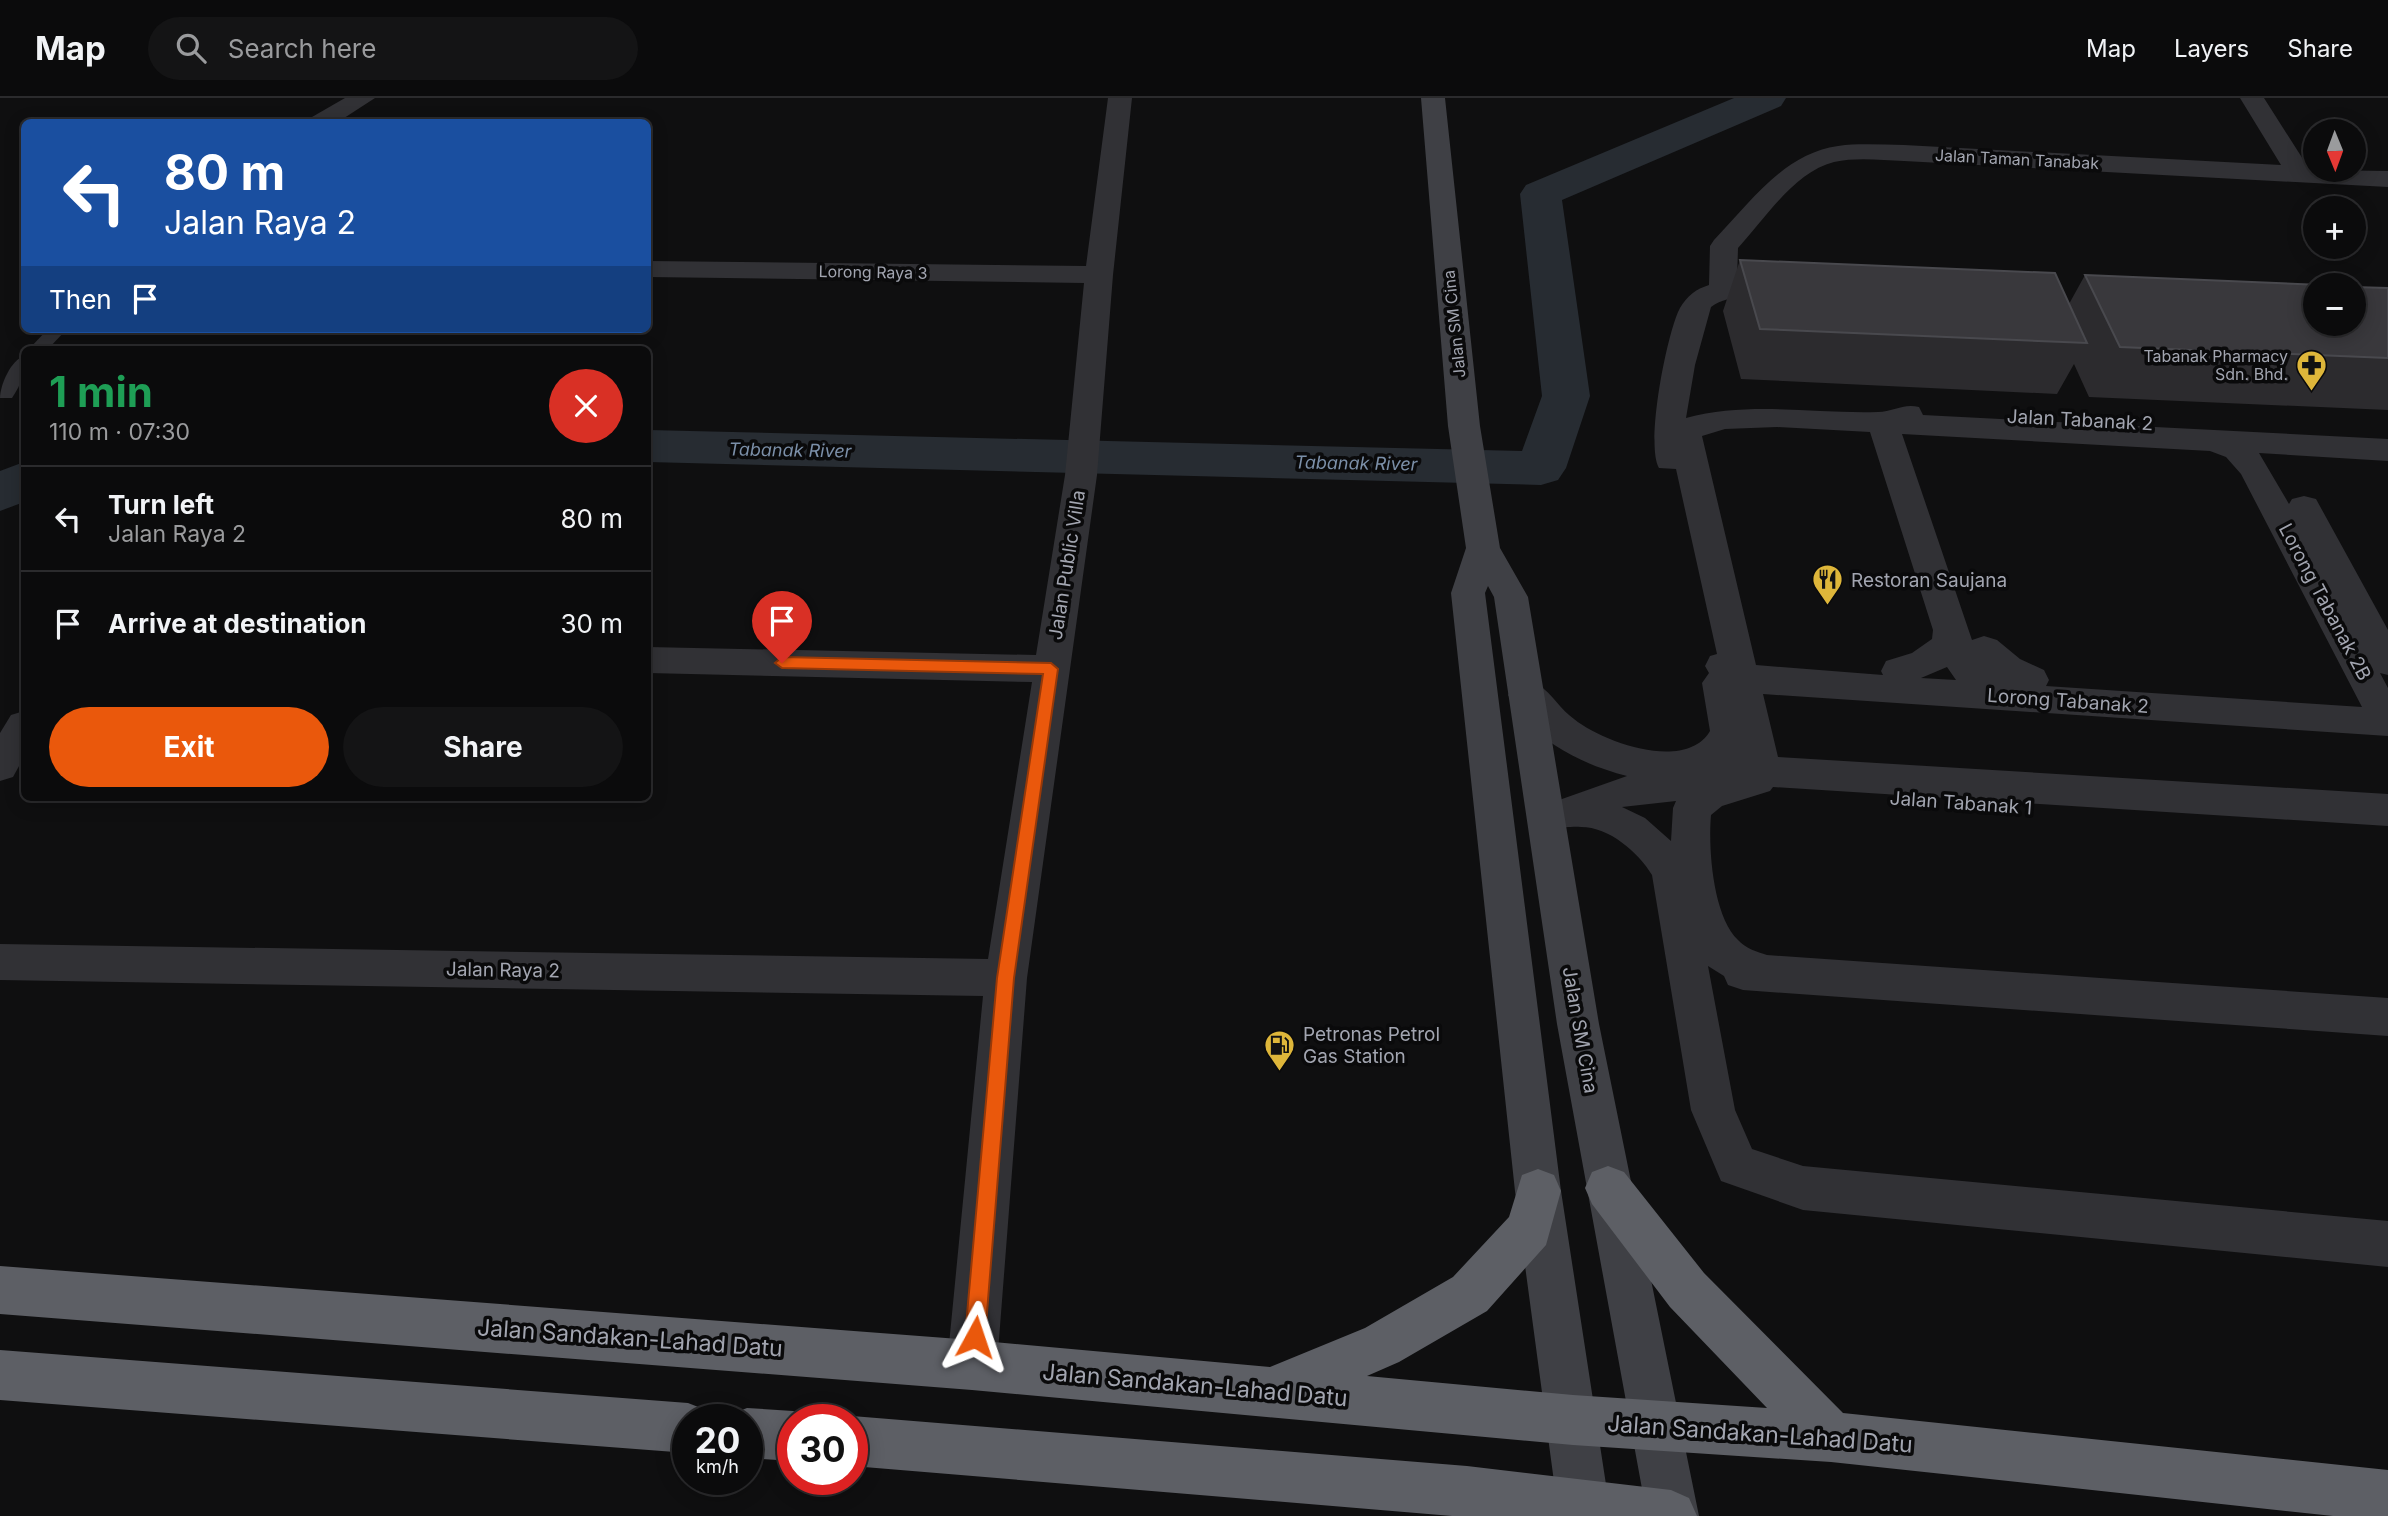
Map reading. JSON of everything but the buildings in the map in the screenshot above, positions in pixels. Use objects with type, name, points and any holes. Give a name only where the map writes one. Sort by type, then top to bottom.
[{"type":"highway","points":[[1608,1188],[1688,1290],[1831,1437]]},
{"type":"highway","points":[[1273,1391],[1382,1345],[1470,1294],[1530,1229],[1538,1191]]},
{"type":"highway","name":"Jalan Sandakan-Lahad Datu","points":[[0,1290],[972,1365],[1656,1427],[1831,1437],[2388,1496]]},
{"type":"highway","points":[[0,1375],[672,1427]]},
{"type":"highway","points":[[868,1442],[1156,1464],[1507,1506],[1583,1504],[1672,1516]]},
{"type":"street","points":[[326,119],[363,98]]},
{"type":"street","name":"Jalan Public Villa","points":[[972,1365],[1006,978],[1082,461],[1099,275],[1120,98]]},
{"type":"street","name":"Jalan SM Cina","points":[[1433,98],[1464,426],[1481,533],[1511,597],[1526,695],[1562,822],[1608,1188],[1672,1516]]},
{"type":"street","points":[[2252,98],[2299,174]]},
{"type":"street","name":"Jalan Taman Tanabak","points":[[1723,288],[1724,246],[1793,173],[1819,158],[1855,153],[1904,153],[2388,179]]},
{"type":"street","name":"Lorong Raya 3","points":[[651,269],[1099,275]]},
{"type":"street","points":[[1806,293],[1723,288],[1709,291],[1699,299],[1693,311],[1667,446],[1734,676],[1774,758],[1809,773]]},
{"type":"street","points":[[1672,415],[1714,403],[1774,410]]},
{"type":"street","points":[[1748,779],[1734,676],[1686,435],[1692,428],[1707,422],[1774,410]]},
{"type":"street","name":"Jalan Tabanak 2","points":[[1774,410],[2253,452]]},
{"type":"street","points":[[1909,462],[1887,443],[1889,418],[1913,432],[1909,462],[1985,670]]},
{"type":"street","name":"Jalan Tabanak 2","points":[[1889,418],[2253,452],[2388,434]]},
{"type":"street","points":[[1909,462],[1932,439],[1986,429]]},
{"type":"street","points":[[2253,452],[2289,475],[2299,459],[2309,453],[2344,448],[2388,450]]},
{"type":"street","name":"Lorong Tabanak 2B","points":[[2253,452],[2374,665],[2386,720]]},
{"type":"street","name":"Jalan SM Cina","points":[[1481,533],[1468,593],[1538,1191],[1583,1504]]},
{"type":"street","points":[[1691,766],[1718,751],[1728,733],[1734,676],[1741,642],[1764,658],[1804,674]]},
{"type":"street","points":[[651,660],[1051,669]]},
{"type":"street","points":[[2325,709],[2351,693],[2374,665]]},
{"type":"street","name":"Lorong Tabanak 2","points":[[1804,674],[1985,670]]},
{"type":"street","name":"Lorong Tabanak 2","points":[[1804,674],[1985,670],[2325,709]]},
{"type":"street","points":[[1734,676],[1769,689],[1804,674]]},
{"type":"street","points":[[1526,695],[1561,733],[1584,747],[1636,763],[1691,766],[1748,779]]},
{"type":"street","points":[[2325,709],[2365,729],[2386,720]]},
{"type":"street","points":[[0,765],[21,730]]},
{"type":"street","name":"Jalan Tabanak 1","points":[[1562,822],[1618,791],[1657,785],[1809,773],[2386,815]]},
{"type":"street","points":[[1748,779],[1709,795],[1692,808],[1689,830],[1703,918],[1722,952],[1767,974]]},
{"type":"street","name":"Jalan Tabanak 1","points":[[1748,779],[2386,815]]},
{"type":"street","points":[[1562,822],[1599,814],[1617,821],[1661,852],[1671,872],[1713,1110],[1737,1166],[1803,1188],[2388,1244]]},
{"type":"street","name":"Jalan Raya 2","points":[[0,962],[1006,978]]},
{"type":"street","points":[[1689,969],[2388,1017]]},
{"type":"lane","points":[[41,346],[54,333]]},
{"type":"lane","points":[[6,394],[21,367]]},
{"type":"waterway","name":"Tabanak River","points":[[651,446],[1541,468],[1566,396],[1541,194],[1767,98]]},
{"type":"waterway","name":"Tabanak River","points":[[0,494],[21,481]]},
{"type":"place","name":"Tabanak Pharmacy Sdn. Bhd.","points":[[2311,392]]},
{"type":"place","name":"Restoran Saujana","points":[[1828,607]]},
{"type":"place","name":"Petronas Petrol Gas Station","points":[[1280,1072]]},
{"type":"route","points":[[782,663],[1051,669],[1006,978],[975,1337]]}]
